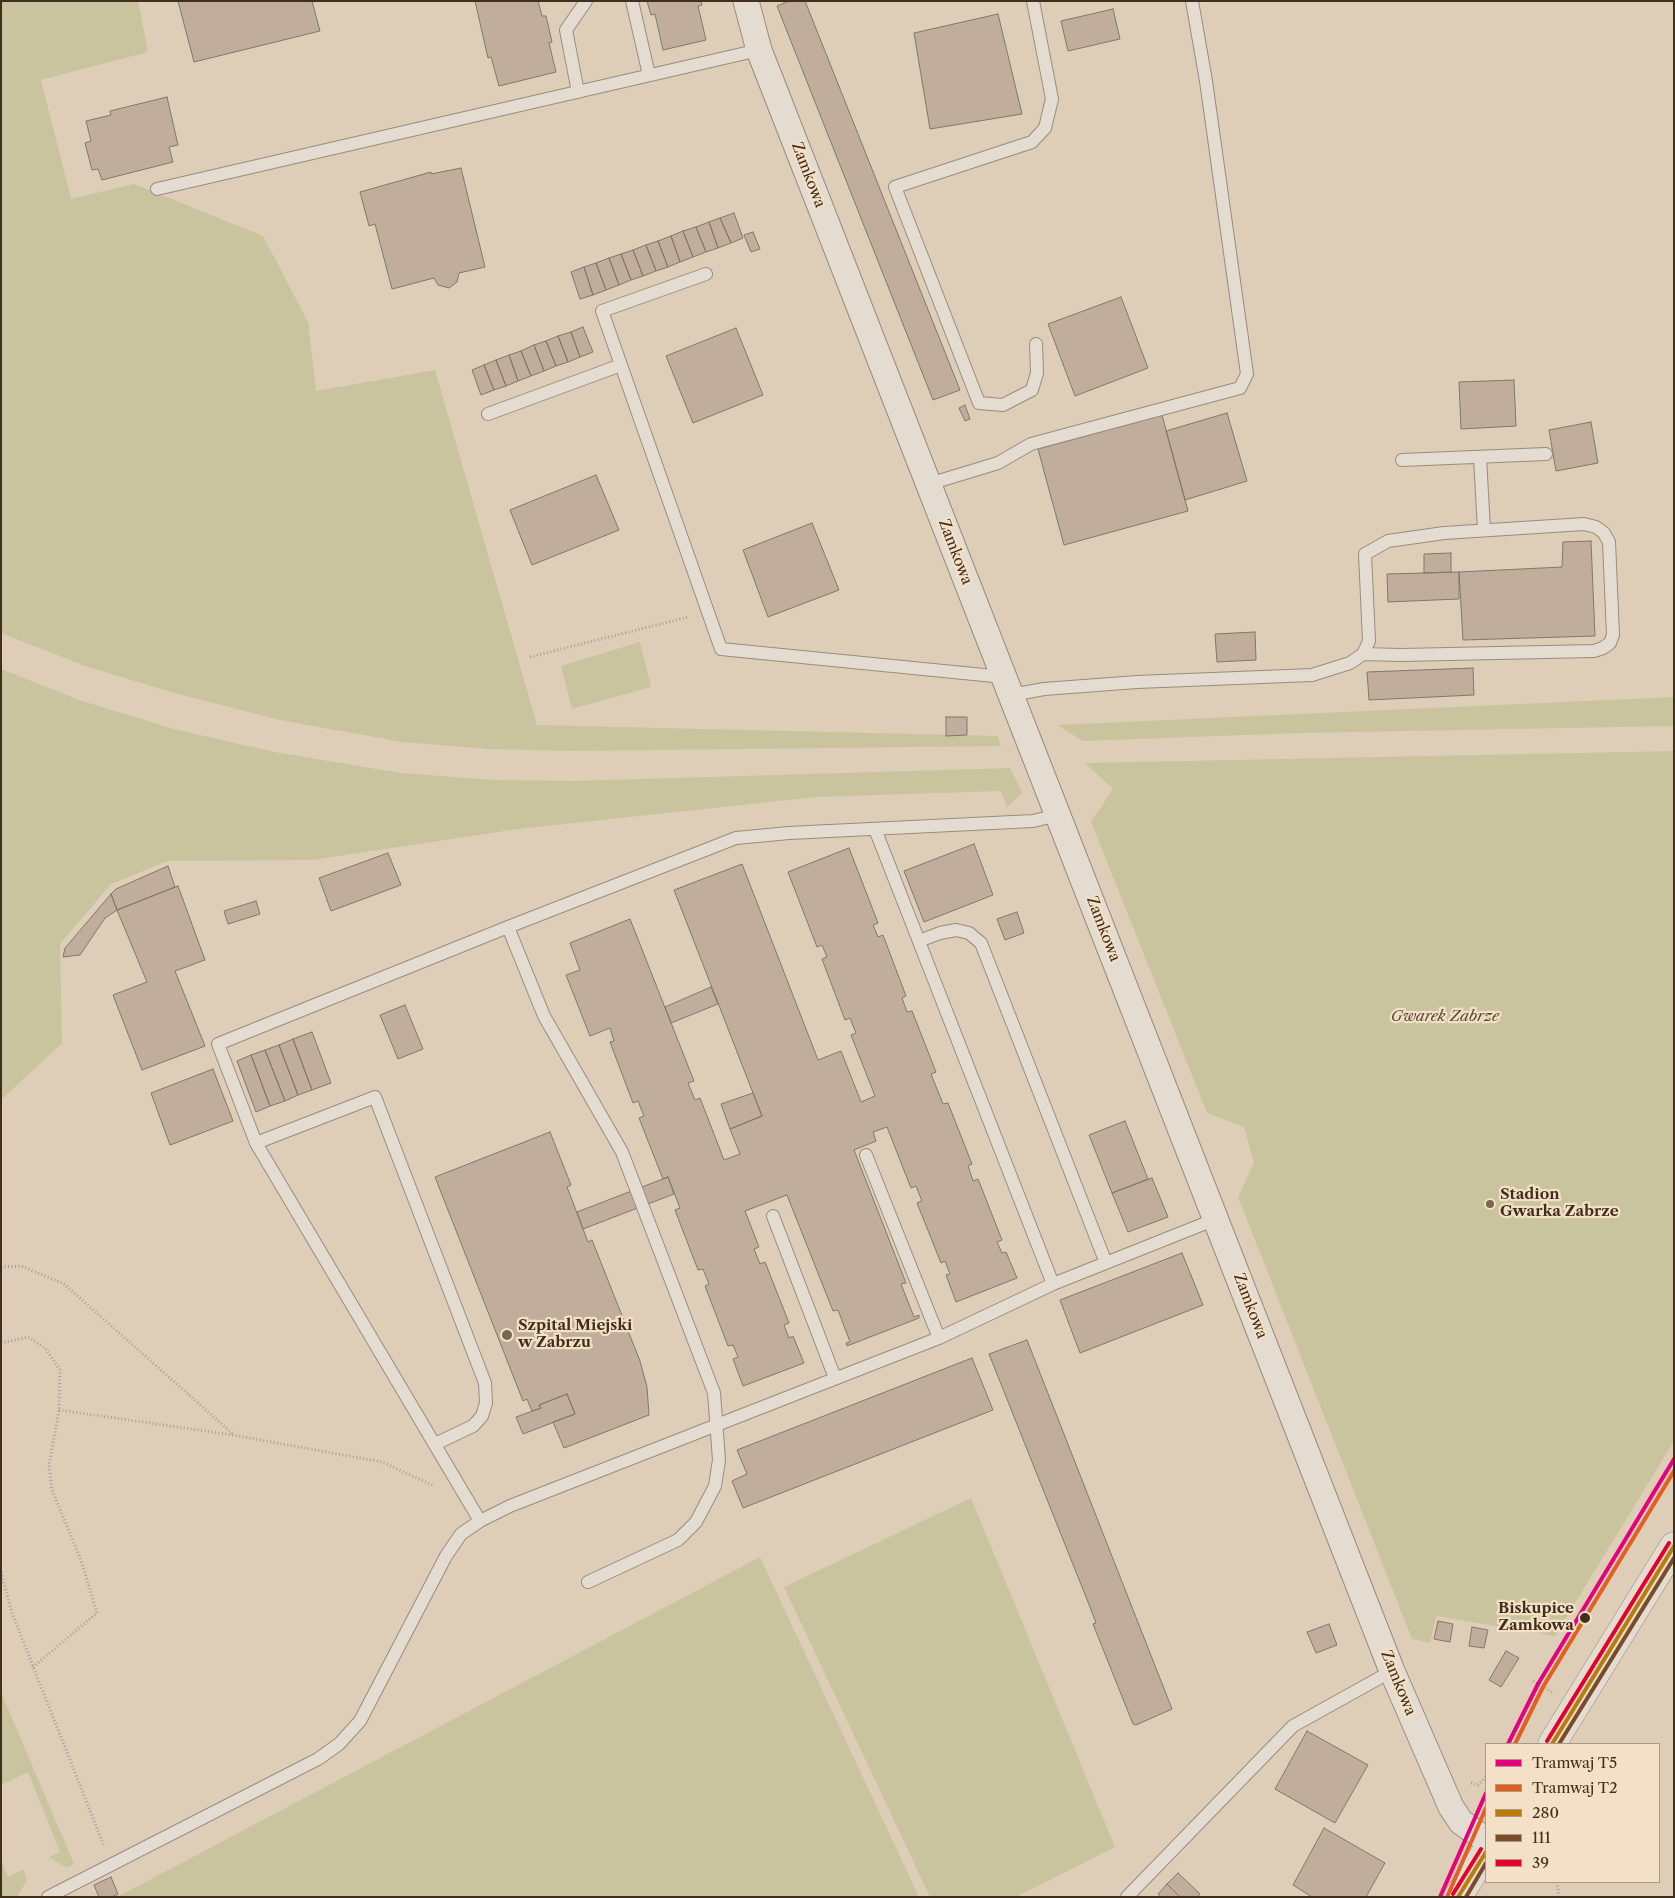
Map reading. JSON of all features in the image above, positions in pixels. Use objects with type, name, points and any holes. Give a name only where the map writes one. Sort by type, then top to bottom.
[{"type":"street","name":"Zamkowa","points":[[746,1],[758,50],[1392,1671],[1451,1807],[1461,1822],[1485,1839]]},
{"type":"street","points":[[1553,1743],[1674,1546]]},
{"type":"street","points":[[1458,1897],[1485,1854]]},
{"type":"lane","points":[[578,92],[566,30],[586,1]]},
{"type":"lane","points":[[632,1],[649,75]]},
{"type":"lane","points":[[1033,1],[1052,99],[1046,128],[1032,142],[895,187],[979,403],[1003,405],[1032,390],[1036,373],[1036,344]]},
{"type":"lane","points":[[929,484],[998,463],[1031,444],[1240,388],[1247,374],[1206,81],[1192,1]]},
{"type":"lane","points":[[157,189],[758,50]]},
{"type":"lane","points":[[706,274],[602,311],[721,648],[1008,686],[1044,689],[1137,682],[1312,675],[1350,663],[1363,654],[1369,641],[1365,554],[1388,541],[1484,530],[1584,524],[1596,527],[1604,533],[1609,542],[1613,622],[1610,643],[1594,651],[1363,654]]},
{"type":"lane","points":[[488,414],[621,364]]},
{"type":"lane","points":[[1402,460],[1546,454]]},
{"type":"lane","points":[[1480,457],[1484,530]]},
{"type":"lane","points":[[480,1521],[256,1143],[218,1044],[508,927],[736,838],[1033,821],[1058,815]]},
{"type":"lane","points":[[875,829],[1053,1284]]},
{"type":"lane","points":[[508,927],[544,1016],[622,1152],[714,1393],[719,1460],[715,1486],[696,1522],[678,1540],[588,1582]]},
{"type":"lane","points":[[919,941],[940,932],[956,930],[969,932],[981,943],[1106,1263]]},
{"type":"lane","points":[[256,1143],[375,1097],[485,1383],[486,1403],[482,1416],[473,1426],[435,1444]]},
{"type":"lane","points":[[866,1155],[939,1338]]},
{"type":"lane","points":[[773,1216],[834,1378]]},
{"type":"lane","points":[[48,1897],[318,1759],[339,1744],[360,1721],[446,1556],[461,1534],[480,1521],[510,1506],[939,1338],[1053,1284],[1216,1219]]},
{"type":"lane","points":[[1127,1897],[1293,1726],[1392,1671]]},
{"type":"path","points":[[530,657],[708,612]]},
{"type":"path","points":[[1,1267],[21,1266],[64,1284],[233,1435]]},
{"type":"path","points":[[1,1343],[28,1337],[45,1348],[60,1370],[59,1410],[49,1464],[52,1490],[81,1560],[97,1612],[34,1667]]},
{"type":"path","points":[[59,1410],[233,1435],[382,1462],[436,1487]]},
{"type":"path","points":[[1,1572],[12,1614],[111,1864]]},
{"type":"path","points":[[1557,1883],[1559,1897]]},
{"type":"green space","points":[[1,1],[138,1],[148,52],[41,80],[71,199],[134,184],[263,236],[308,322],[316,391],[435,370],[537,725],[998,736],[1001,746],[573,751],[489,749],[402,742],[280,720],[181,695],[88,667],[1,633]]},
{"type":"green space","points":[[640,642],[651,687],[572,709],[561,666]]},
{"type":"green space","points":[[1,669],[79,700],[174,729],[274,752],[400,773],[494,780],[575,781],[1010,768],[1022,793],[1007,807],[1001,791],[816,797],[518,829],[312,860],[168,861],[111,884],[60,944],[62,1043],[1,1100]]},
{"type":"green space","points":[[1674,697],[1674,726],[1300,733],[1083,741],[1057,725]]},
{"type":"green space","name":"Gwarek Zabrze","points":[[1674,751],[1674,1441],[1555,1636],[1436,1616],[1430,1643],[1412,1639],[1238,1197],[1254,1163],[1244,1127],[1207,1113],[1091,822],[1113,789],[1085,763]]},
{"type":"green space","points":[[971,1498],[1115,1847],[1016,1897],[930,1897],[784,1587]]},
{"type":"green space","points":[[760,1557],[919,1897],[115,1897],[123,1894]]},
{"type":"green space","points":[[1,1692],[74,1864],[67,1868],[49,1857],[60,1852],[28,1772],[1,1785]]},
{"type":"green space","points":[[1,1860],[8,1877],[23,1869],[27,1880],[17,1897],[1,1896]]},
{"type":"building","points":[[178,1],[312,1],[320,31],[194,62]]},
{"type":"building","points":[[475,1],[538,1],[542,16],[546,16],[552,42],[549,43],[556,72],[499,86],[491,57],[488,58]]},
{"type":"building","points":[[647,1],[701,1],[702,5],[698,6],[706,40],[663,50],[655,14],[651,15]]},
{"type":"building","points":[[789,1],[805,1],[960,390],[933,400],[777,6]]},
{"type":"building","points":[[1113,9],[1120,39],[1068,51],[1061,21]]},
{"type":"building","points":[[998,14],[1022,114],[930,129],[914,33]]},
{"type":"building","points":[[167,97],[178,145],[169,147],[173,162],[102,180],[98,169],[92,170],[85,143],[91,141],[86,121],[111,115],[110,111]]},
{"type":"building","points":[[461,168],[485,267],[459,273],[457,282],[449,288],[438,285],[434,278],[392,289],[375,224],[369,226],[360,192],[431,172],[431,174]]},
{"type":"building","points":[[734,213],[743,238],[731,243],[720,218]]},
{"type":"building","points":[[720,218],[731,243],[718,248],[709,222]]},
{"type":"building","points":[[709,222],[718,248],[706,252],[696,227]]},
{"type":"building","points":[[696,227],[706,252],[693,257],[683,231]]},
{"type":"building","points":[[683,231],[693,257],[680,262],[671,236]]},
{"type":"building","points":[[753,232],[760,249],[751,252],[744,235]]},
{"type":"building","points":[[671,236],[680,262],[668,267],[658,241]]},
{"type":"building","points":[[658,241],[668,267],[656,271],[646,245]]},
{"type":"building","points":[[646,245],[656,271],[643,276],[633,250]]},
{"type":"building","points":[[633,250],[643,276],[631,280],[621,254]]},
{"type":"building","points":[[621,254],[631,280],[619,285],[609,258]]},
{"type":"building","points":[[609,258],[619,285],[606,290],[596,263]]},
{"type":"building","points":[[596,263],[606,290],[593,295],[584,267]]},
{"type":"building","points":[[584,267],[593,295],[580,299],[571,272]]},
{"type":"building","points":[[1121,297],[1148,368],[1075,396],[1048,324]]},
{"type":"building","points":[[583,327],[593,352],[580,357],[571,332]]},
{"type":"building","points":[[736,328],[763,395],[693,423],[666,356]]},
{"type":"building","points":[[571,332],[580,357],[568,362],[558,336]]},
{"type":"building","points":[[558,336],[568,362],[556,366],[546,341]]},
{"type":"building","points":[[546,341],[556,366],[544,371],[534,345]]},
{"type":"building","points":[[534,345],[544,371],[531,376],[521,351]]},
{"type":"building","points":[[521,351],[531,376],[518,381],[509,355]]},
{"type":"building","points":[[509,355],[518,381],[506,386],[496,360]]},
{"type":"building","points":[[496,360],[506,386],[494,390],[484,365]]},
{"type":"building","points":[[484,365],[494,390],[481,395],[472,370]]},
{"type":"building","points":[[1514,380],[1516,426],[1461,429],[1459,382]]},
{"type":"building","points":[[965,405],[970,419],[965,421],[959,408]]},
{"type":"building","points":[[1227,413],[1247,481],[1185,500],[1166,431]]},
{"type":"building","points":[[1162,415],[1188,511],[1064,545],[1038,449]]},
{"type":"building","points":[[1591,422],[1598,463],[1556,471],[1549,430]]},
{"type":"building","points":[[596,475],[619,530],[532,565],[510,510]]},
{"type":"building","points":[[812,523],[839,590],[768,617],[743,550]]},
{"type":"building","points":[[1591,541],[1595,636],[1463,640],[1459,572],[1562,567],[1563,542]]},
{"type":"building","points":[[1451,553],[1451,572],[1424,573],[1424,554]]},
{"type":"building","points":[[1459,572],[1459,599],[1388,602],[1387,574]]},
{"type":"building","points":[[1255,632],[1256,660],[1217,662],[1215,634]]},
{"type":"building","points":[[1473,668],[1474,695],[1369,700],[1367,672]]},
{"type":"building","points":[[946,717],[967,717],[967,735],[946,736]]},
{"type":"building","points":[[974,844],[993,895],[924,922],[904,871]]},
{"type":"building","points":[[849,848],[878,923],[873,925],[878,937],[883,935],[906,996],[902,998],[907,1012],[912,1011],[936,1072],[931,1074],[943,1104],[948,1103],[972,1164],[968,1166],[973,1181],[978,1179],[1002,1240],[997,1242],[1002,1253],[1006,1252],[1017,1278],[956,1302],[946,1275],[950,1274],[945,1261],[941,1263],[917,1203],[922,1201],[916,1186],[911,1188],[887,1127],[873,1132],[876,1141],[854,1150],[906,1283],[901,1284],[914,1317],[919,1315],[919,1318],[847,1346],[846,1343],[850,1342],[838,1310],[833,1311],[787,1195],[745,1211],[759,1247],[754,1249],[760,1264],[765,1262],[789,1323],[784,1325],[789,1338],[793,1336],[804,1363],[743,1386],[733,1359],[738,1357],[733,1345],[728,1346],[705,1286],[709,1284],[703,1269],[698,1270],[675,1210],[680,1208],[668,1177],[663,1179],[639,1118],[644,1116],[638,1101],[633,1103],[610,1042],[614,1041],[610,1028],[590,1036],[566,975],[580,970],[570,943],[630,919],[694,1081],[688,1083],[695,1100],[700,1098],[724,1160],[740,1154],[730,1129],[762,1116],[674,890],[742,864],[818,1060],[841,1051],[861,1102],[875,1096],[851,1035],[856,1033],[850,1018],[845,1020],[822,959],[827,957],[822,945],[817,947],[788,872]]},
{"type":"building","points":[[388,853],[401,885],[331,911],[319,878]]},
{"type":"building","points":[[168,866],[175,887],[117,910],[111,894],[116,889]]},
{"type":"building","points":[[178,886],[205,960],[175,971],[205,1046],[142,1070],[113,995],[147,982],[117,910]]},
{"type":"building","points":[[111,894],[117,910],[105,918],[80,955],[63,957],[65,948]]},
{"type":"building","points":[[256,901],[260,914],[228,924],[224,911]]},
{"type":"building","points":[[1017,912],[1024,933],[1005,940],[997,919]]},
{"type":"building","points":[[711,987],[718,1004],[671,1023],[665,1007]]},
{"type":"building","points":[[405,1005],[423,1049],[398,1059],[380,1015]]},
{"type":"building","points":[[312,1032],[331,1083],[312,1090],[293,1039]]},
{"type":"building","points":[[293,1039],[312,1090],[298,1095],[279,1045]]},
{"type":"building","points":[[279,1045],[298,1095],[285,1101],[265,1050]]},
{"type":"building","points":[[265,1050],[285,1101],[270,1106],[251,1055]]},
{"type":"building","points":[[251,1055],[270,1106],[256,1112],[237,1061]]},
{"type":"building","points":[[213,1069],[233,1121],[170,1145],[151,1093]]},
{"type":"building","points":[[753,1093],[762,1116],[730,1129],[721,1104]]},
{"type":"building","points":[[1125,1121],[1148,1179],[1112,1193],[1089,1135]]},
{"type":"building","points":[[550,1132],[571,1185],[567,1187],[588,1242],[592,1240],[640,1361],[647,1387],[649,1415],[564,1448],[553,1422],[575,1414],[567,1394],[539,1405],[541,1408],[532,1411],[527,1399],[523,1401],[435,1177]]},
{"type":"building","points":[[668,1177],[674,1194],[583,1229],[577,1212]]},
{"type":"building","points":[[1152,1178],[1168,1217],[1128,1232],[1112,1193]]},
{"type":"building","points":[[1182,1253],[1203,1305],[1080,1353],[1060,1300]]},
{"type":"building","points":[[1027,1340],[1172,1709],[1136,1725],[1133,1724],[1093,1624],[1096,1623],[1090,1607],[989,1354]]},
{"type":"building","points":[[972,1358],[993,1410],[743,1508],[732,1481],[747,1474],[737,1450]]},
{"type":"building","points":[[567,1394],[575,1414],[523,1434],[516,1417],[541,1408],[539,1405]]},
{"type":"building","points":[[1438,1621],[1453,1624],[1450,1642],[1434,1639]]},
{"type":"building","points":[[1329,1624],[1337,1645],[1316,1653],[1307,1632]]},
{"type":"building","points":[[1472,1627],[1488,1630],[1484,1648],[1469,1646]]},
{"type":"building","points":[[1506,1651],[1519,1658],[1501,1687],[1489,1680]]},
{"type":"building","points":[[1307,1731],[1368,1765],[1335,1823],[1275,1789]]},
{"type":"building","points":[[1324,1828],[1385,1863],[1366,1897],[1312,1897],[1293,1885]]},
{"type":"building","points":[[1178,1873],[1200,1894],[1197,1897],[1180,1897],[1167,1884]]},
{"type":"building","points":[[111,1877],[118,1894],[112,1897],[99,1897],[94,1885]]},
{"type":"building","points":[[1167,1884],[1180,1897],[1161,1897],[1158,1894]]},
{"type":"tram line","name":"T5","points":[[1508,1743],[1538,1684],[1674,1459]]},
{"type":"tram line","name":"T2","points":[[1515,1743],[1543,1687],[1674,1471]]},
{"type":"tram line","name":"T5","points":[[1440,1897],[1485,1795]]},
{"type":"tram line","name":"T2","points":[[1447,1897],[1485,1810]]},
{"type":"transit line","name":"39","points":[[1547,1741],[1669,1543]]},
{"type":"transit line","name":"280","points":[[1553,1743],[1674,1546]]},
{"type":"transit line","name":"111","points":[[1560,1743],[1674,1558]]},
{"type":"transit line","name":"39","points":[[1453,1894],[1481,1849]]},
{"type":"transit line","name":"280","points":[[1458,1897],[1485,1854]]},
{"type":"transit line","name":"111","points":[[1466,1897],[1485,1865]]},
{"type":"place","name":"Stadion Gwarka Zabrze","points":[[1490,1204]]},
{"type":"place","name":"Szpital Miejski w Zabrzu","points":[[507,1335]]},
{"type":"place","name":"Biskupice Zamkowa","points":[[1585,1618]]}]
